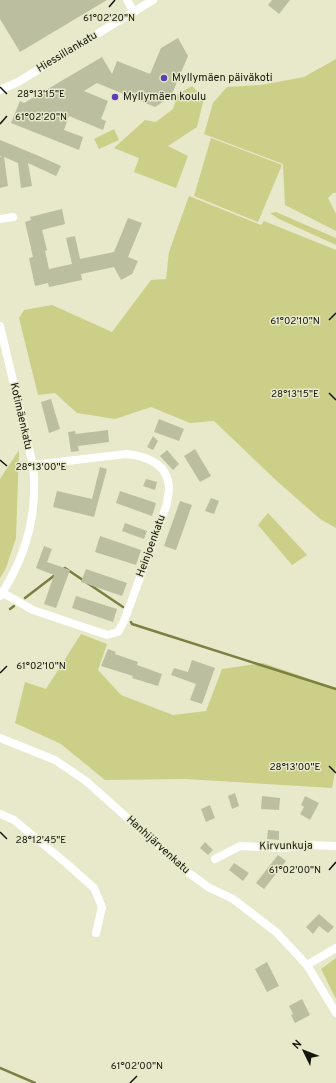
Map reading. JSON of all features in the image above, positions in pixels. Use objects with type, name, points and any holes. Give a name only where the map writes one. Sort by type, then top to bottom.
[{"type":"street","points":[[127,0],[134,12]]},
{"type":"street","name":"Hiessillankatu","points":[[0,90],[18,82],[153,0]]},
{"type":"street","points":[[0,219],[13,217]]},
{"type":"street","name":"Kotimäenkatu","points":[[0,326],[33,465],[35,485],[29,534],[19,561],[1,595]]},
{"type":"street","name":"Heinjoenkatu","points":[[1,595],[33,610],[107,635],[118,632],[124,621],[167,504],[169,487],[162,468],[154,461],[141,455],[126,454],[33,465]]},
{"type":"street","name":"Hanhijärvenkatu","points":[[0,738],[55,760],[86,781],[189,873],[208,887],[233,899],[276,932],[307,964],[336,1013]]},
{"type":"street","points":[[0,814],[14,820],[94,888],[102,908],[96,933]]},
{"type":"street","name":"Kirvunkuja","points":[[215,860],[240,846],[284,848],[308,845],[336,846]]},
{"type":"street","points":[[307,964],[336,948]]},
{"type":"green space","points":[[336,59],[336,193],[333,193],[328,198],[336,214],[336,231],[285,205],[283,164],[204,134],[213,103],[227,87],[261,85],[304,77]]},
{"type":"green space","points":[[192,86],[204,98],[197,127],[168,146],[188,156],[176,188],[134,172],[139,158],[114,148],[145,120],[156,122],[173,109],[178,94]]},
{"type":"green space","points":[[114,129],[119,140],[99,149],[94,139]]},
{"type":"green space","points":[[211,138],[282,165],[258,222],[194,196]]},
{"type":"green space","points":[[189,196],[261,225],[264,221],[336,250],[336,528],[320,519],[278,482],[214,421],[190,423],[151,407],[115,419],[77,413],[55,393],[38,395],[19,318],[24,310],[52,305],[112,332],[151,280],[166,279],[169,252]]},
{"type":"green space","points":[[276,212],[336,238],[336,245],[279,219],[270,213]]},
{"type":"green space","points":[[19,450],[16,538],[6,568],[0,578],[0,479]]},
{"type":"green space","points":[[268,513],[307,555],[292,565],[258,525]]},
{"type":"green space","points":[[81,634],[107,644],[98,670],[121,695],[173,715],[206,711],[222,669],[263,663],[336,688],[336,766],[332,788],[185,779],[105,780],[61,744],[15,723],[25,682],[46,689]]},
{"type":"green space","points":[[336,958],[336,999],[321,969]]},
{"type":"building","points":[[0,0],[107,0],[20,52],[0,19]]},
{"type":"building","points":[[272,0],[290,0],[279,14],[268,5]]},
{"type":"building","points":[[178,38],[188,56],[169,101],[166,100],[155,107],[97,83],[84,91],[108,101],[101,119],[106,121],[103,130],[69,116],[64,130],[83,137],[79,150],[11,123],[20,101],[24,103],[102,57],[112,74],[117,61],[150,74],[161,48]]},
{"type":"building","points":[[0,140],[61,166],[56,176],[28,163],[32,186],[21,188],[18,163],[4,157],[8,186],[0,188],[0,157],[2,157],[0,156]]},
{"type":"building","points":[[62,209],[65,224],[42,230],[47,250],[45,251],[49,269],[72,264],[66,238],[75,236],[80,259],[114,252],[128,218],[142,223],[128,257],[138,261],[132,274],[121,280],[114,267],[81,274],[82,280],[49,287],[48,283],[35,286],[29,258],[33,257],[25,222],[31,220],[30,217]]},
{"type":"building","points":[[51,399],[60,429],[49,433],[41,402]]},
{"type":"building","points":[[159,419],[184,429],[179,441],[154,432]]},
{"type":"building","points":[[108,430],[109,442],[78,446],[79,451],[71,452],[68,432],[75,431],[76,434]]},
{"type":"building","points":[[153,436],[158,441],[153,450],[147,447]]},
{"type":"building","points":[[195,449],[211,476],[200,482],[184,456]]},
{"type":"building","points":[[167,450],[179,464],[173,470],[160,456]]},
{"type":"building","points":[[100,467],[107,469],[94,517],[53,507],[57,491],[92,499]]},
{"type":"building","points":[[146,479],[157,482],[155,490],[143,486]]},
{"type":"building","points":[[120,491],[156,503],[152,516],[116,503]]},
{"type":"building","points":[[211,498],[219,501],[214,514],[205,511]]},
{"type":"building","points":[[180,501],[192,505],[176,550],[164,546]]},
{"type":"building","points":[[125,523],[147,531],[144,539],[122,531]]},
{"type":"building","points":[[100,536],[141,550],[136,565],[95,552]]},
{"type":"building","points":[[44,546],[52,549],[47,562],[70,570],[56,608],[44,604],[54,575],[36,568]]},
{"type":"building","points":[[86,569],[127,583],[122,596],[81,582]]},
{"type":"building","points":[[76,596],[117,609],[113,622],[72,608]]},
{"type":"building","points":[[108,649],[116,652],[115,654],[138,662],[137,665],[162,674],[158,686],[101,666]]},
{"type":"building","points":[[192,660],[215,668],[202,704],[190,700],[196,684],[171,675],[174,668],[188,672]]},
{"type":"building","points":[[235,793],[239,806],[232,809],[228,796]]},
{"type":"building","points":[[262,796],[280,798],[279,810],[261,809]]},
{"type":"building","points":[[305,796],[319,803],[310,820],[300,814],[304,807],[301,805]]},
{"type":"building","points":[[210,805],[215,818],[206,822],[201,809]]},
{"type":"building","points":[[268,830],[279,831],[279,840],[267,839]]},
{"type":"building","points":[[205,842],[213,850],[208,855],[200,848]]},
{"type":"building","points":[[278,855],[286,861],[264,889],[256,883]]},
{"type":"building","points":[[234,863],[249,873],[243,881],[229,870]]},
{"type":"building","points":[[319,914],[334,927],[328,933],[319,926],[313,934],[306,927]]},
{"type":"building","points":[[267,962],[279,986],[267,992],[255,969]]},
{"type":"building","points":[[302,999],[310,1015],[295,1023],[289,1006]]},
{"type":"waterway","points":[[62,570],[65,568],[123,607]]},
{"type":"waterway","points":[[25,598],[55,575]]},
{"type":"waterway","points":[[10,609],[14,606]]},
{"type":"waterway","points":[[131,622],[132,624],[336,689]]},
{"type":"waterway","points":[[0,1068],[35,1083]]},
{"type":"place","name":"Myllymäen päiväkoti","points":[[164,78]]},
{"type":"place","name":"Myllymäen koulu","points":[[115,97]]}]
